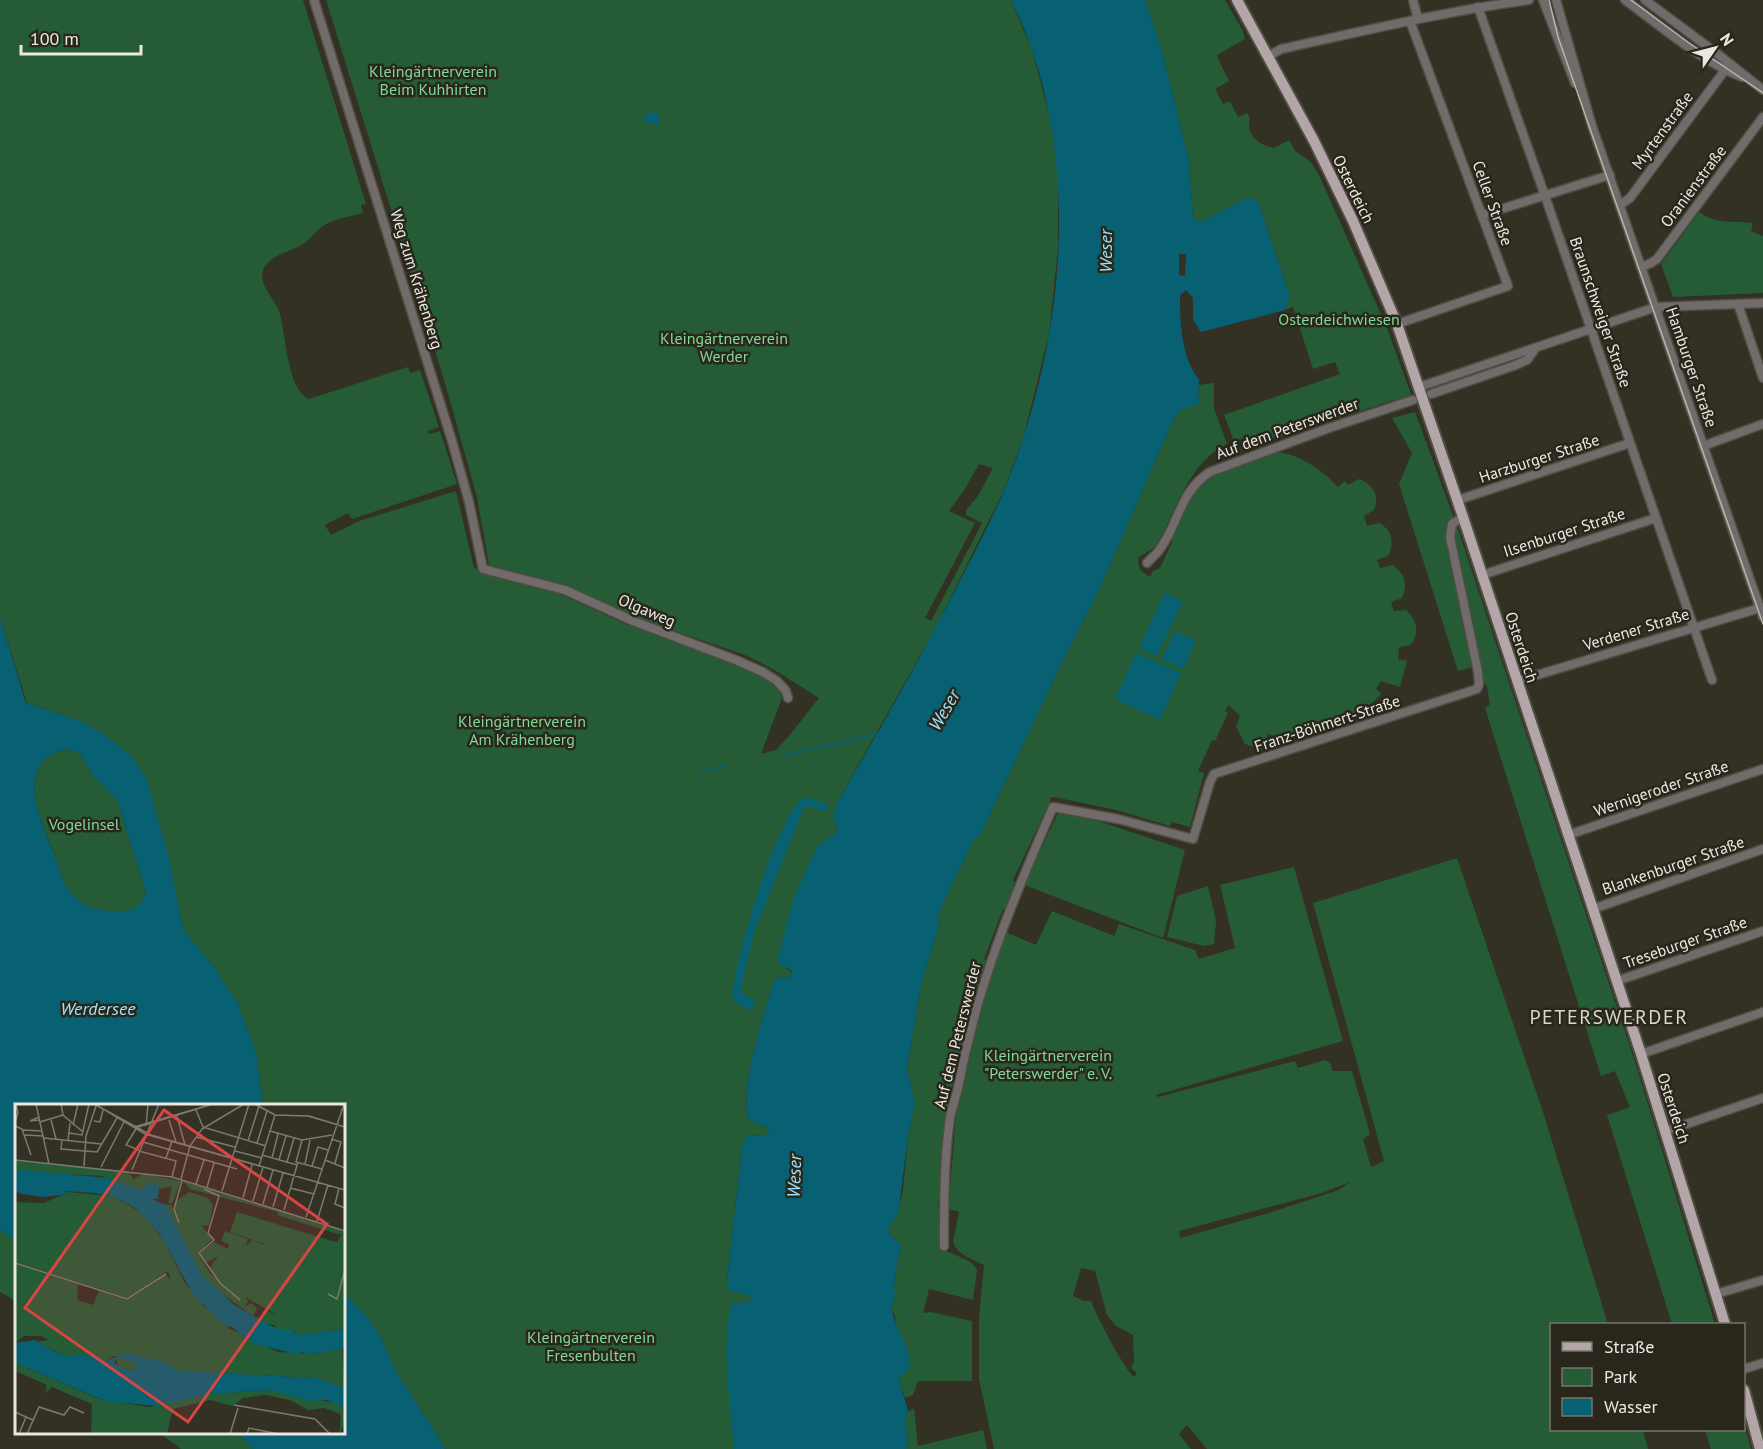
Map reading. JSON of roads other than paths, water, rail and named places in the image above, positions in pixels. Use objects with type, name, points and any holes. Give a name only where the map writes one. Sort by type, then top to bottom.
[{"type":"main road","name":"Osterdeich","points":[[1237,0],[1314,141],[1353,221],[1397,324],[1458,500],[1641,1054],[1725,1323]]},
{"type":"main road","points":[[1745,1397],[1760,1449]]},
{"type":"street","name":"Weg zum Krähenberg","points":[[314,0],[455,452],[469,502],[483,568]]},
{"type":"street","name":"Celler Straße","points":[[1397,324],[1508,286],[1414,20],[1413,0]]},
{"type":"street","points":[[1478,7],[1502,0]]},
{"type":"street","points":[[1269,56],[1281,49],[1414,20],[1478,7],[1529,0]]},
{"type":"street","name":"Hamburger Straße","points":[[1543,0],[1593,126],[1763,617]]},
{"type":"street","name":"Hamburger Straße","points":[[1556,0],[1593,126]]},
{"type":"street","points":[[1625,0],[1725,70],[1748,79]]},
{"type":"street","points":[[1645,0],[1763,90]]},
{"type":"street","name":"Braunschweiger Straße","points":[[1478,7],[1712,680]]},
{"type":"street","name":"Myrtenstraße","points":[[1620,205],[1630,198],[1725,70]]},
{"type":"street","name":"Oranienstraße","points":[[1641,267],[1657,259],[1763,117]]},
{"type":"street","points":[[1482,215],[1610,175]]},
{"type":"street","points":[[1419,387],[1656,307],[1763,303]]},
{"type":"street","points":[[1738,304],[1763,378]]},
{"type":"street","points":[[1431,394],[1516,365],[1527,360],[1535,348]]},
{"type":"street","name":"Auf dem Peterswerder","points":[[1147,562],[1160,550],[1188,492],[1210,472],[1319,431],[1413,400]]},
{"type":"street","points":[[1703,446],[1763,424]]},
{"type":"street","name":"Harzburger Straße","points":[[1458,500],[1630,443]]},
{"type":"street","name":"Franz-Böhmert-Straße","points":[[1053,807],[1118,819],[1193,839],[1214,774],[1477,689],[1478,672],[1450,537],[1452,524],[1463,517]]},
{"type":"street","name":"Ilsenburger Straße","points":[[1482,575],[1656,518]]},
{"type":"street","name":"Olgaweg","points":[[483,568],[565,590],[633,621],[736,660],[777,681],[786,691],[788,698]]},
{"type":"street","name":"Verdener Straße","points":[[1517,681],[1761,607]]},
{"type":"street","name":"Wernigeroder Straße","points":[[1568,835],[1763,769]]},
{"type":"street","name":"Auf dem Peterswerder","points":[[944,1246],[944,1212],[951,1118],[963,1056],[983,984],[1015,893],[1053,807]]},
{"type":"street","name":"Blankenburger Straße","points":[[1593,909],[1763,849]]},
{"type":"street","name":"Treseburger Straße","points":[[1617,981],[1763,931]]},
{"type":"street","points":[[1641,1054],[1763,1012]]},
{"type":"street","points":[[1666,1131],[1763,1098]]},
{"type":"street","points":[[1716,1294],[1763,1280]]},
{"type":"street","points":[[1745,1368],[1763,1363]]},
{"type":"water","name":"Weser","points":[[1011,0],[1145,0],[1163,54],[1189,161],[1193,219],[1201,222],[1248,197],[1258,201],[1290,296],[1285,310],[1201,332],[1193,320],[1193,298],[1186,290],[1180,295],[1180,317],[1185,350],[1188,361],[1199,380],[1200,403],[1180,410],[1170,427],[1100,588],[980,835],[973,841],[937,916],[940,922],[921,985],[907,1068],[915,1103],[908,1137],[898,1215],[890,1223],[888,1232],[901,1246],[895,1274],[896,1280],[893,1284],[896,1295],[892,1308],[909,1355],[909,1370],[899,1379],[908,1411],[905,1415],[908,1445],[906,1449],[734,1449],[726,1357],[728,1321],[731,1303],[749,1302],[752,1298],[745,1294],[730,1292],[727,1281],[742,1145],[747,1136],[769,1133],[768,1128],[749,1120],[747,1090],[759,1030],[774,979],[791,976],[792,971],[779,964],[778,957],[793,900],[817,847],[838,828],[833,818],[837,803],[925,647],[993,515],[1026,430],[1042,369],[1053,307],[1059,244],[1058,180],[1050,118],[1034,58]]},
{"type":"water","points":[[655,111],[658,113],[659,123],[656,125],[644,120],[645,114]]},
{"type":"water","points":[[1164,593],[1183,601],[1157,656],[1139,648]]},
{"type":"water","name":"Werdersee","points":[[0,618],[26,703],[83,722],[107,736],[134,759],[146,778],[170,861],[185,932],[215,968],[238,1004],[256,1052],[263,1104],[15,1104],[15,1241],[0,1229]],"holes":[[[66,749],[80,753],[93,776],[118,802],[146,893],[142,902],[133,909],[99,910],[89,907],[73,895],[64,881],[38,809],[35,779],[40,766],[50,756]]]},
{"type":"water","points":[[1175,631],[1196,641],[1183,669],[1162,659]]},
{"type":"water","points":[[1136,653],[1181,673],[1160,720],[1115,699]]},
{"type":"water","points":[[804,797],[828,804],[827,812],[808,806],[803,809],[754,933],[741,987],[742,993],[755,1000],[752,1011],[735,1002],[732,995],[741,951],[770,858],[793,809]]},
{"type":"water","points":[[345,1294],[366,1315],[380,1336],[395,1370],[446,1449],[252,1449],[239,1434],[345,1434]]},
{"type":"waterway","points":[[783,756],[877,734]]},
{"type":"waterway","points":[[701,773],[725,765]]},
{"type":"tram line","points":[[1549,0],[1558,37],[1763,624]]},
{"type":"tram line","points":[[1631,0],[1763,93]]},
{"type":"district","name":"PETERSWERDER","points":[[1609,1017]]},
{"type":"park label","name":"Kleingärtnerverein Beim Kuhhirten","points":[[433,80]]},
{"type":"park label","name":"Osterdeichwiesen","points":[[1339,319]]},
{"type":"park label","name":"Kleingärtnerverein Werder","points":[[724,347]]},
{"type":"park label","name":"Kleingärtnerverein Am Krähenberg","points":[[522,730]]},
{"type":"park label","name":"Vogelinsel","points":[[84,824]]},
{"type":"park label","name":"Kleingärtnerverein \"Peterswerder\" e. V.","points":[[1048,1064]]},
{"type":"park label","name":"Kleingärtnerverein Fresenbulten","points":[[591,1346]]}]
